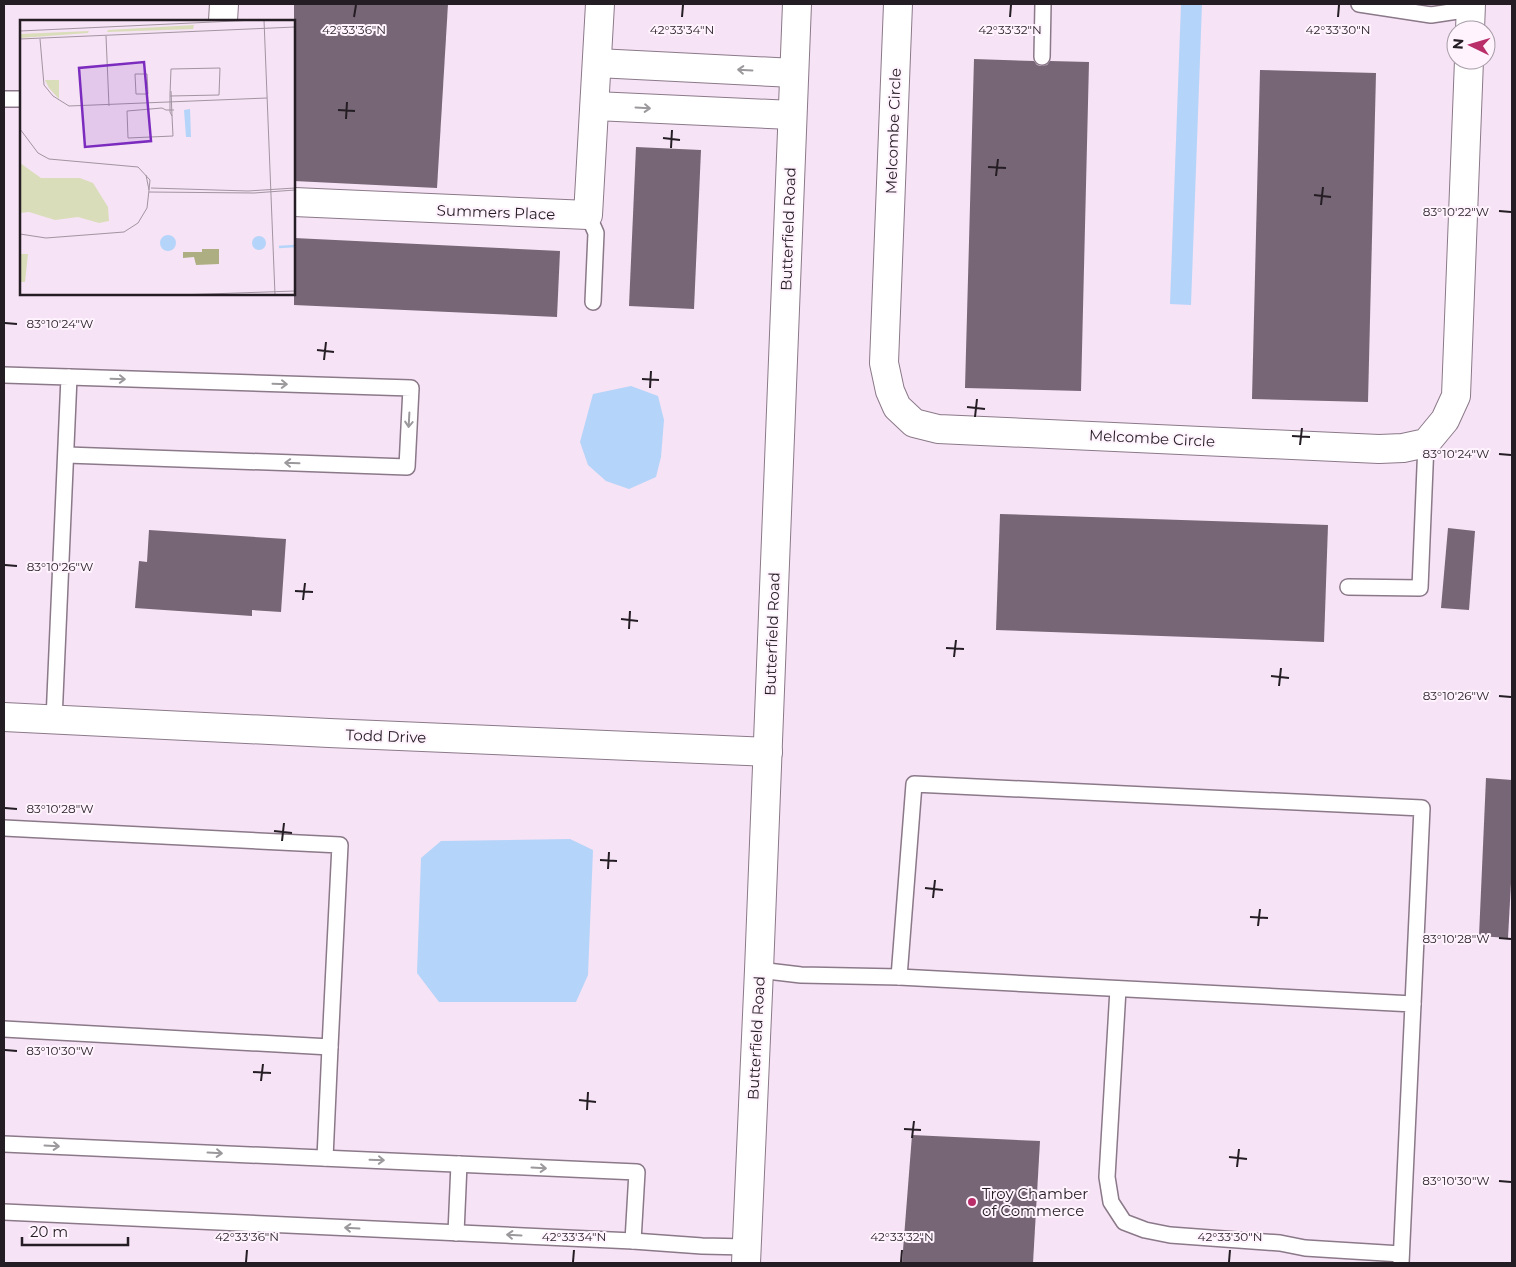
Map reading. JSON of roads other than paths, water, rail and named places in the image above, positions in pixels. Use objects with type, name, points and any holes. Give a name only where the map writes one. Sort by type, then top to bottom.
[{"type":"street","points":[[223,20],[224,4]]},
{"type":"street","points":[[588,215],[600,4]]},
{"type":"street","name":"Butterfield Road","points":[[746,1255],[797,4]]},
{"type":"street","name":"Melcombe Circle","points":[[898,4],[884,363],[890,391],[897,408],[914,423],[938,429],[1379,449],[1403,448],[1426,443]]},
{"type":"street","points":[[597,63],[794,73]]},
{"type":"street","points":[[1426,443],[1445,420],[1456,396],[1469,70]]},
{"type":"street","points":[[594,106],[792,115]]},
{"type":"street","name":"Summers Place","points":[[295,202],[588,215]]},
{"type":"street","name":"Todd Drive","points":[[4,717],[319,733],[768,752]]},
{"type":"lane","points":[[1042,57],[1043,4]]},
{"type":"lane","points":[[1358,4],[1431,15],[1471,14]]},
{"type":"lane","points":[[4,99],[20,99]]},
{"type":"lane","points":[[588,215],[596,233],[593,302]]},
{"type":"lane","points":[[4,374],[410,388],[406,468],[66,455]]},
{"type":"lane","points":[[54,720],[69,377]]},
{"type":"lane","points":[[1348,587],[1420,588],[1426,443]]},
{"type":"lane","points":[[900,977],[914,784],[1422,808],[1401,1258],[1305,1248],[1280,1243],[1170,1235],[1145,1230],[1124,1222],[1110,1202],[1107,1176],[1118,989]]},
{"type":"lane","points":[[4,828],[340,845],[325,1158]]},
{"type":"lane","points":[[759,970],[800,975],[900,977],[1414,1004]]},
{"type":"lane","points":[[4,1030],[330,1047]]},
{"type":"lane","points":[[4,1144],[637,1172],[633,1241]]},
{"type":"lane","points":[[456,1232],[460,1164]]},
{"type":"lane","points":[[4,1212],[633,1241],[702,1246],[746,1255]]},
{"type":"water","points":[[1181,4],[1202,4],[1191,305],[1170,304]]},
{"type":"water","points":[[631,386],[658,396],[664,420],[661,457],[656,477],[629,489],[606,481],[588,465],[580,442],[593,394]]},
{"type":"water","points":[[570,839],[593,850],[588,975],[576,1002],[439,1002],[417,973],[421,858],[441,841]]},
{"type":"place","name":"Troy Chamber of Commerce","points":[[972,1202]]}]
